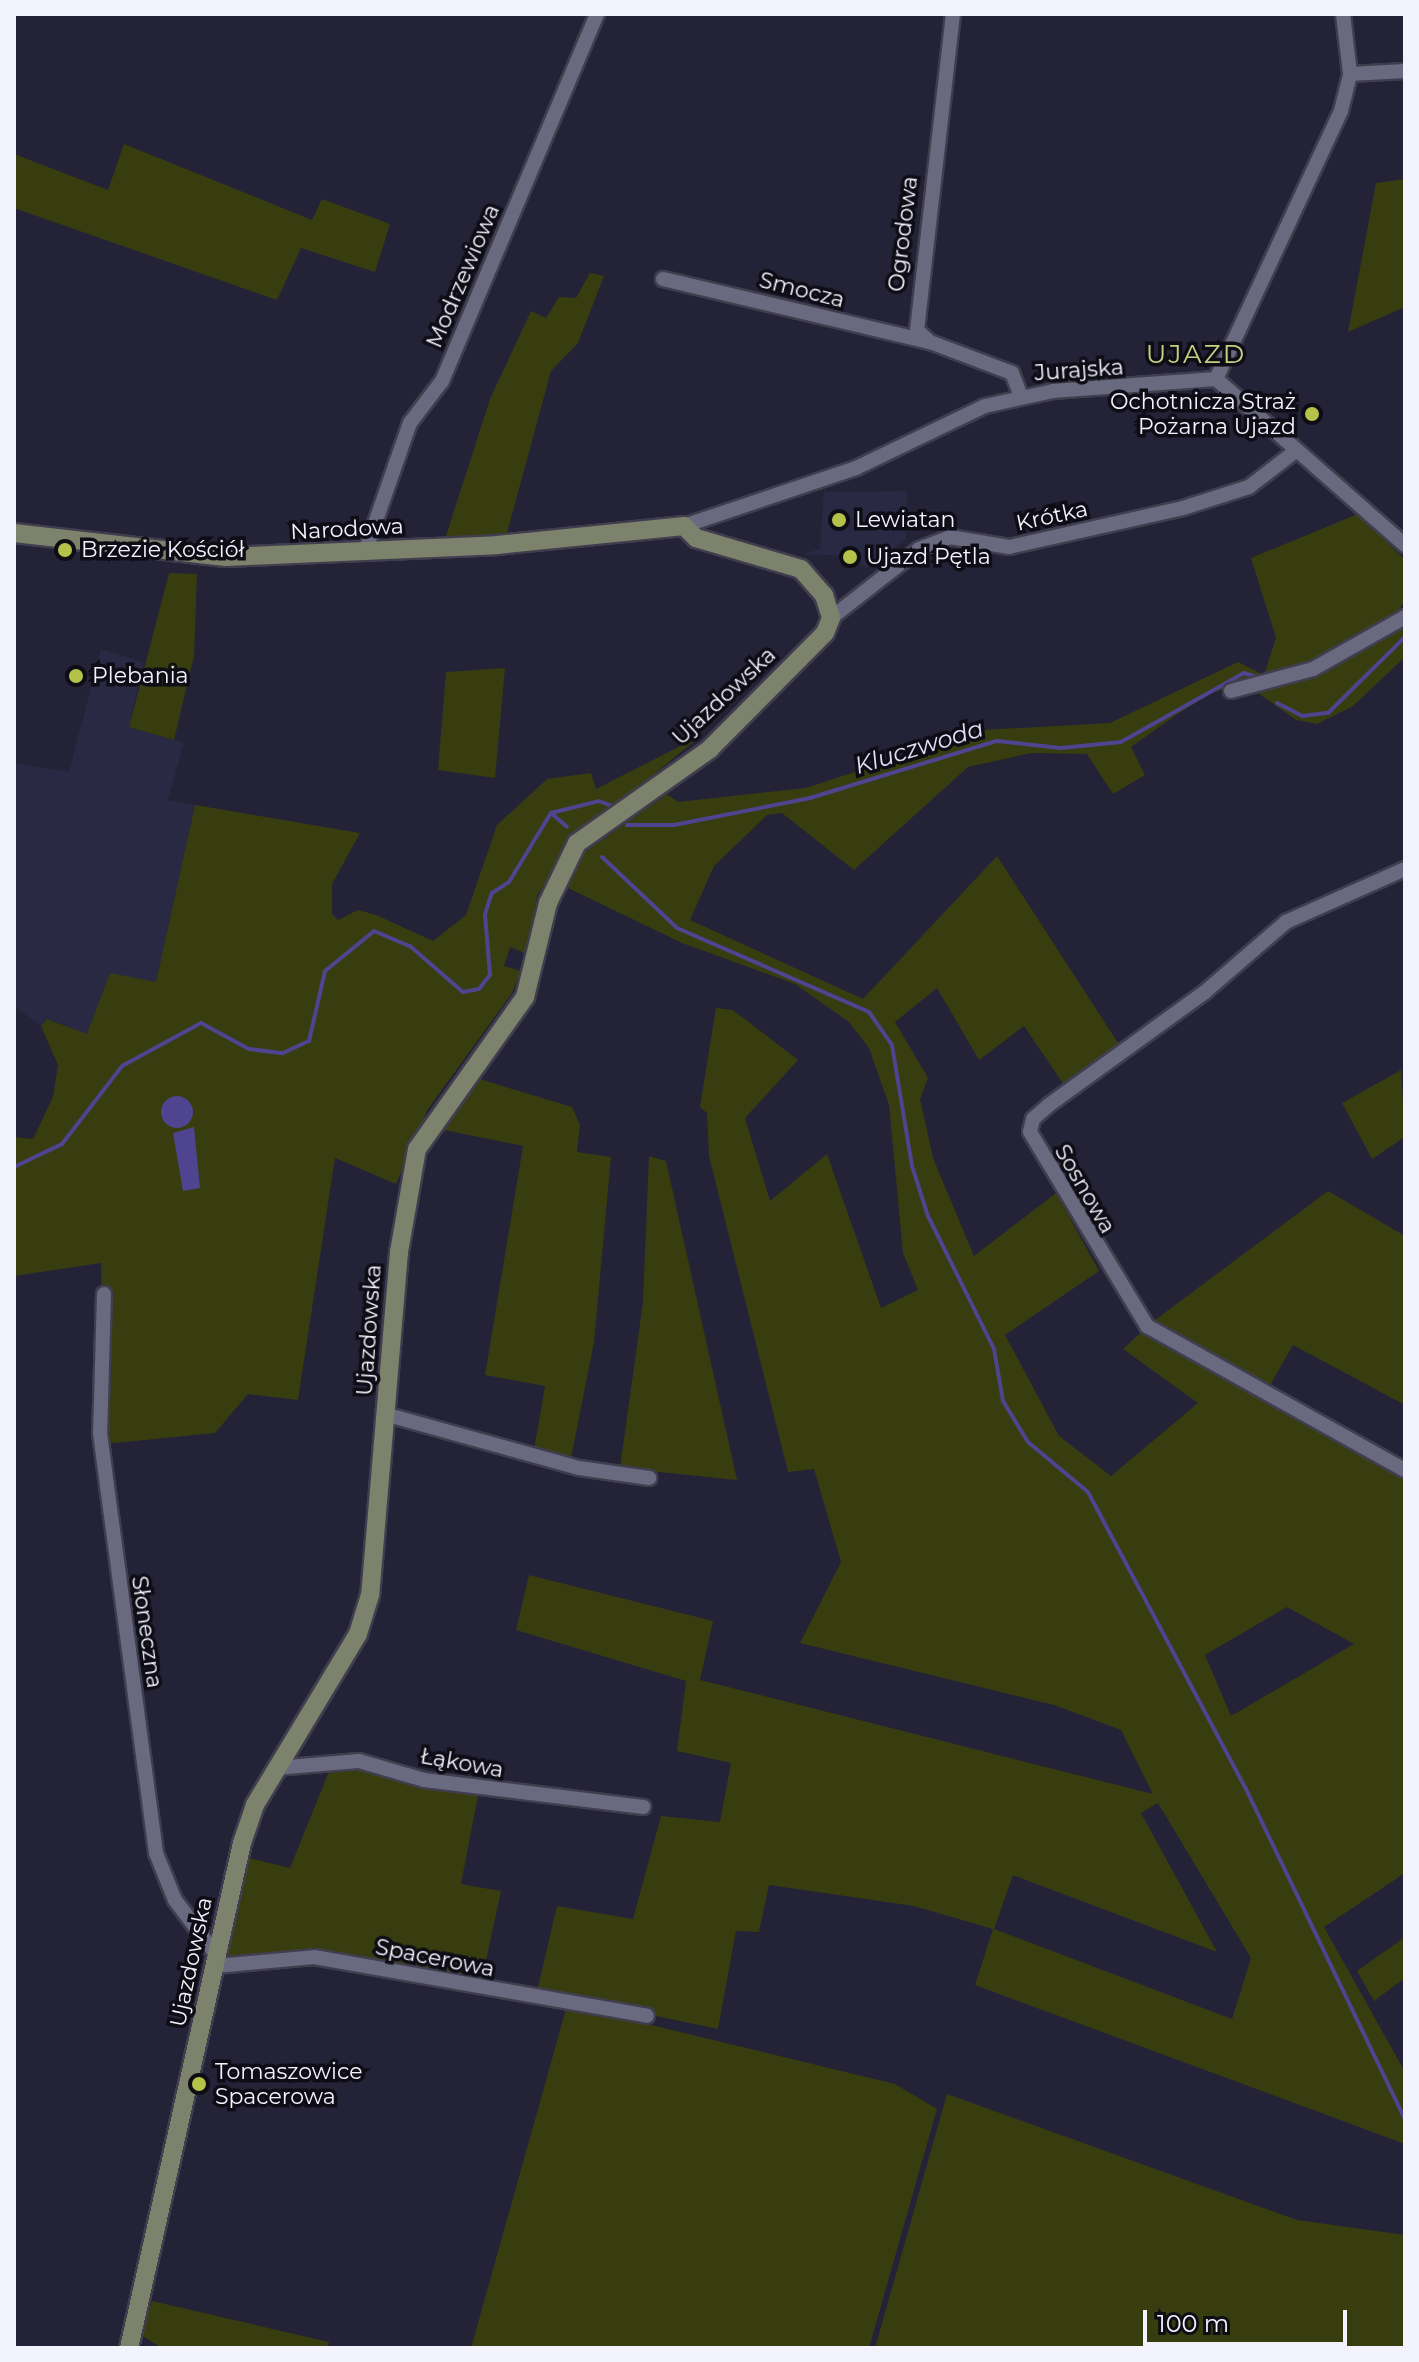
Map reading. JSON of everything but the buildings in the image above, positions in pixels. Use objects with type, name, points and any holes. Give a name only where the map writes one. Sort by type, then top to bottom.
[{"type":"street","name":"Modrzewiowa","points":[[365,552],[410,423],[442,381],[597,14]]},
{"type":"street","name":"Ogrodowa","points":[[930,342],[917,330],[917,303],[953,14]]},
{"type":"street","points":[[1343,14],[1350,74],[1341,111],[1216,379],[1293,453],[1405,545]]},
{"type":"street","points":[[1350,74],[1405,71]]},
{"type":"street","name":"Smocza","points":[[663,279],[930,342]]},
{"type":"street","points":[[930,342],[989,359],[1012,373],[1021,397]]},
{"type":"street","name":"Jurajska","points":[[684,526],[813,485],[985,406],[1021,397],[1216,379]]},
{"type":"street","name":"Krótka","points":[[831,618],[919,549],[950,537],[1009,547],[1183,508],[1249,487],[1293,453]]},
{"type":"street","name":"Narodowa","points":[[14,533],[201,557],[365,552],[684,526]]},
{"type":"street","points":[[684,526],[696,538],[801,569],[824,595],[831,618]]},
{"type":"street","points":[[1231,691],[1313,669],[1405,617]]},
{"type":"street","name":"Ujazdowska","points":[[129,2348],[242,1843],[276,1768],[358,1634],[370,1595],[388,1415],[399,1252],[417,1149],[525,997],[564,864],[585,835],[710,749],[825,633],[831,618]]},
{"type":"street","name":"Sosnowa","points":[[1405,869],[1286,922],[1205,992],[1049,1105],[1033,1119],[1030,1132],[1147,1326],[1405,1470]]},
{"type":"street","name":"Słoneczna","points":[[104,1294],[100,1433],[156,1853],[175,1900],[217,1962]]},
{"type":"street","points":[[388,1415],[478,1436],[579,1468],[649,1478]]},
{"type":"street","name":"Łąkowa","points":[[276,1768],[359,1761],[424,1780],[643,1807]]},
{"type":"street","name":"Spacerowa","points":[[217,1962],[314,1957],[647,2016]]},
{"type":"shaded area","points":[[907,491],[906,540],[866,568],[851,556],[804,554],[820,549],[824,492]]},
{"type":"shaded area","points":[[101,649],[143,662],[129,727],[184,743],[168,800],[195,805],[156,982],[87,1034],[47,1019],[41,1026],[14,1006],[14,763],[69,772]]},
{"type":"shaded area","points":[[177,1096],[188,1101],[193,1112],[188,1123],[177,1128],[166,1123],[161,1112],[166,1101]]},
{"type":"shaded area","points":[[194,1127],[200,1188],[183,1191],[173,1133]]},
{"type":"green space","points":[[124,144],[312,220],[322,199],[390,224],[375,272],[301,248],[277,300],[14,208],[14,154],[108,190]]},
{"type":"green space","points":[[1405,179],[1405,307],[1348,332],[1376,183]]},
{"type":"green space","points":[[590,273],[604,276],[578,343],[551,371],[507,533],[445,539],[490,399],[531,311],[546,318],[559,297],[576,298]]},
{"type":"green space","points":[[1358,514],[1405,560],[1405,600],[1394,618],[1336,655],[1212,693],[1176,715],[1131,747],[1145,775],[1113,794],[1087,754],[1031,753],[968,767],[854,870],[782,813],[767,815],[714,866],[690,920],[863,999],[997,856],[1120,1046],[1064,1085],[1024,1026],[979,1060],[937,988],[895,1022],[928,1078],[920,1099],[933,1158],[974,1256],[1056,1193],[1099,1271],[1005,1335],[1059,1436],[1111,1476],[1198,1403],[1123,1349],[1151,1323],[1328,1191],[1405,1236],[1405,1405],[1293,1345],[1264,1396],[1405,1473],[1405,1873],[1324,1927],[1405,2072],[1405,2144],[975,1985],[993,1929],[914,1906],[769,1885],[759,1932],[736,1931],[718,2029],[537,1991],[557,1906],[633,1919],[661,1816],[720,1822],[731,1763],[677,1751],[686,1681],[516,1630],[529,1575],[713,1621],[700,1680],[1153,1794],[1121,1730],[1054,1705],[800,1643],[841,1562],[814,1469],[788,1472],[709,1156],[707,1113],[700,1107],[716,1008],[733,1010],[798,1060],[745,1118],[770,1201],[827,1154],[881,1308],[918,1290],[903,1253],[889,1105],[869,1048],[849,1022],[795,984],[682,943],[568,888],[581,855],[667,794],[678,802],[806,788],[982,730],[1110,723],[1238,662],[1264,675],[1276,638],[1251,558]],"holes":[[[1287,1607],[1354,1644],[1231,1716],[1205,1655]],[[1158,1803],[1251,1958],[1232,2019],[994,1929],[1013,1875],[1217,1952],[1141,1813]]]},
{"type":"green space","points":[[169,573],[197,574],[194,656],[174,740],[129,727]]},
{"type":"green space","points":[[1405,628],[1405,657],[1353,706],[1317,724],[1296,720],[1255,691]]},
{"type":"green space","points":[[505,668],[495,778],[438,770],[446,672]]},
{"type":"green space","points":[[702,735],[573,840],[537,896],[527,954],[510,947],[504,966],[521,971],[512,993],[428,1109],[396,1184],[335,1158],[298,1400],[248,1394],[215,1433],[105,1444],[101,1263],[14,1276],[14,1137],[33,1139],[53,1097],[58,1065],[41,1026],[47,1019],[87,1034],[110,973],[156,982],[195,805],[360,833],[332,884],[332,914],[338,920],[358,910],[433,941],[466,915],[497,825],[547,779],[591,773],[596,789]]},
{"type":"green space","points":[[1401,1070],[1405,1137],[1372,1159],[1342,1103]]},
{"type":"green space","points":[[476,1078],[572,1107],[580,1125],[577,1152],[611,1157],[594,1342],[571,1458],[534,1450],[545,1386],[485,1375],[523,1146],[444,1130]]},
{"type":"green space","points":[[649,1156],[666,1161],[737,1480],[620,1468],[643,1302]]},
{"type":"green space","points":[[332,1764],[478,1796],[461,1884],[501,1891],[481,1984],[314,1953],[227,1960],[249,1858],[290,1868]]},
{"type":"green space","points":[[1405,1937],[1405,1978],[1374,2001],[1357,1971]]},
{"type":"green space","points":[[581,2008],[895,2084],[937,2109],[869,2348],[471,2348],[566,2009]]},
{"type":"green space","points":[[947,2094],[1297,2220],[1405,2235],[1405,2348],[875,2348]]},
{"type":"green space","points":[[152,2301],[329,2342],[327,2348],[162,2348],[141,2335]]},
{"type":"waterway","name":"Kluczwoda","points":[[1277,703],[1302,716],[1328,713],[1405,637]]},
{"type":"waterway","name":"Kluczwoda","points":[[627,825],[674,825],[810,798],[997,741],[1061,748],[1121,742],[1244,673],[1254,676]]},
{"type":"waterway","name":"Kluczwoda","points":[[14,1167],[62,1144],[122,1066],[201,1023],[249,1049],[283,1053],[309,1041],[325,971],[374,931],[410,946],[463,992],[479,989],[490,975],[485,914],[492,893],[509,882],[551,813],[599,801],[615,807]]},
{"type":"waterway","points":[[551,813],[567,827]]},
{"type":"waterway","points":[[602,857],[677,928],[869,1012],[892,1045],[912,1166],[928,1216],[994,1349],[1003,1401],[1028,1442],[1088,1492],[1246,1789],[1405,2120]]},
{"type":"place","name":"Ochotnicza Straż Pożarna Ujazd","points":[[1312,414]]},
{"type":"place","name":"Lewiatan","points":[[839,520]]},
{"type":"place","name":"Brzezie Kościół","points":[[65,550]]},
{"type":"place","name":"Ujazd Pętla","points":[[850,557]]},
{"type":"place","name":"Plebania","points":[[76,676]]},
{"type":"place","name":"Tomaszowice Spacerowa","points":[[199,2084]]},
{"type":"district","name":"UJAZD","points":[[1196,355]]}]
